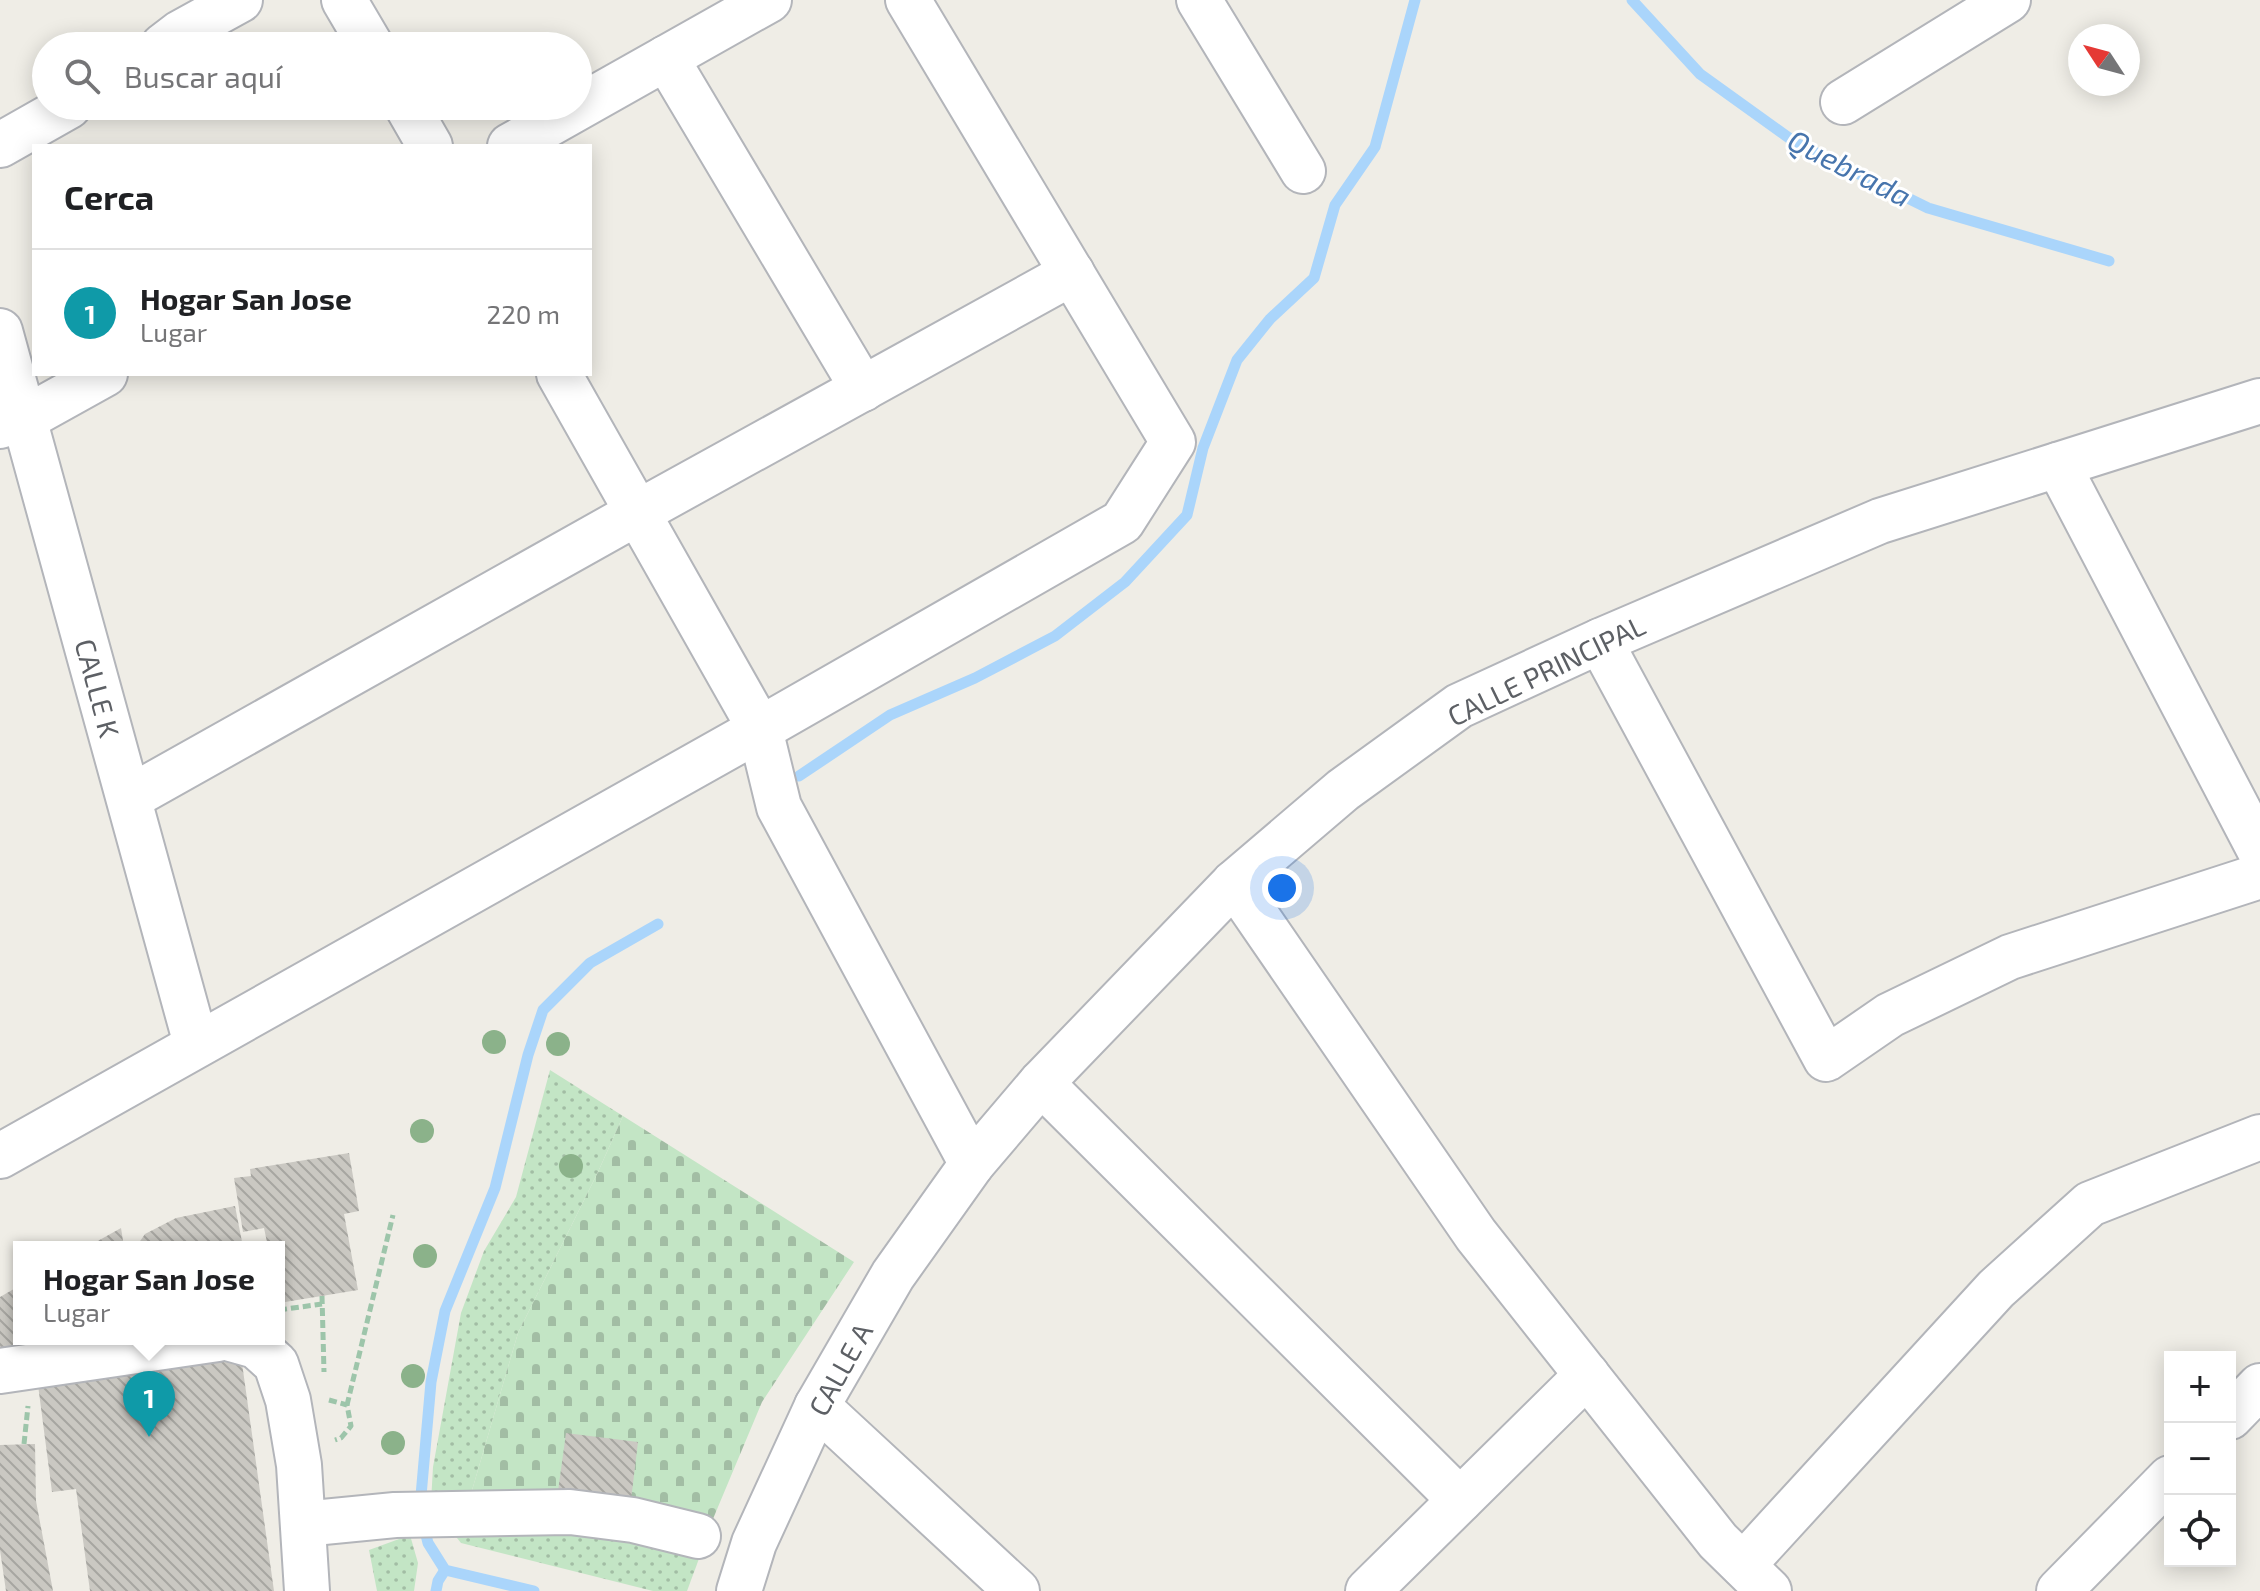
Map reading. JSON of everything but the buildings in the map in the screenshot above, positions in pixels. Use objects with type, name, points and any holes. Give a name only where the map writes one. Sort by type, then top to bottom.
[{"type":"street","points":[[171,26],[240,0]]},
{"type":"street","points":[[344,0],[363,32]]},
{"type":"street","points":[[592,100],[769,0]]},
{"type":"street","points":[[0,1156],[1122,522],[1173,442],[908,0]]},
{"type":"street","points":[[1199,0],[1303,171]]},
{"type":"street","points":[[1843,102],[2008,0]]},
{"type":"street","points":[[666,58],[863,389]]},
{"type":"street","points":[[0,145],[44,120]]},
{"type":"street","points":[[415,120],[429,144]]},
{"type":"street","points":[[514,144],[556,120]]},
{"type":"street","points":[[129,798],[1072,273]]},
{"type":"street","name":"CALLE K","points":[[0,331],[12,423],[129,798],[196,1044]]},
{"type":"street","points":[[12,423],[101,376]]},
{"type":"street","points":[[560,376],[760,729],[779,807],[972,1164]]},
{"type":"street","name":"CALLE PRINCIPAL","points":[[972,1164],[1041,1083],[1234,883],[1343,790],[1459,706],[1600,641],[1880,521],[2260,401]]},
{"type":"street","points":[[2058,465],[2260,851]]},
{"type":"street","points":[[1600,641],[1826,1059],[1890,1015],[2010,957],[2260,876]]},
{"type":"street","points":[[1234,883],[1476,1235],[1718,1541],[1756,1578],[1996,1289],[2090,1204],[2260,1137]]},
{"type":"street","points":[[1041,1083],[1460,1500]]},
{"type":"street","name":"CALLE A","points":[[739,1591],[754,1543],[817,1406],[893,1275],[972,1164]]},
{"type":"street","points":[[0,1371],[177,1345]]},
{"type":"street","points":[[252,1345],[276,1364],[288,1400],[299,1465],[307,1591]]},
{"type":"street","points":[[1377,1588],[1460,1500],[1587,1375]]},
{"type":"street","points":[[2236,1411],[2260,1386]]},
{"type":"street","points":[[817,1406],[1017,1591]]},
{"type":"street","points":[[2059,1591],[2164,1484]]},
{"type":"street","points":[[303,1524],[395,1515],[570,1512],[633,1520],[698,1536]]},
{"type":"path","points":[[326,1442],[341,1438],[351,1426],[347,1405],[393,1215]]},
{"type":"path","points":[[285,1309],[322,1304]]},
{"type":"path","points":[[325,1399],[347,1405]]},
{"type":"green space","points":[[550,1070],[623,1116],[518,1333],[468,1504],[431,1502],[433,1467],[461,1313],[484,1251],[516,1197]]},
{"type":"green space","points":[[623,1116],[854,1262],[762,1402],[710,1526],[468,1504],[518,1333]]},
{"type":"green space","points":[[564,1521],[700,1556],[687,1591],[653,1591],[461,1543],[449,1528]]},
{"type":"green space","points":[[410,1535],[418,1563],[414,1591],[377,1591],[369,1550]]},
{"type":"waterway","points":[[799,776],[890,715],[975,678],[1055,636],[1125,582],[1187,515],[1203,448],[1237,360],[1270,319],[1314,278],[1335,205],[1375,147],[1415,0]]},
{"type":"waterway","name":"Quebrada","points":[[1632,0],[1700,74],[1796,143],[1928,208],[2109,261]]},
{"type":"waterway","points":[[420,1507],[431,1382],[445,1311],[495,1188],[528,1055],[543,1010],[590,963],[658,924]]},
{"type":"waterway","points":[[423,1523],[428,1543],[445,1570],[534,1591]]},
{"type":"waterway","points":[[436,1591],[445,1570]]},
{"type":"place","name":"Hogar San Jose","points":[[149,1437]]}]
